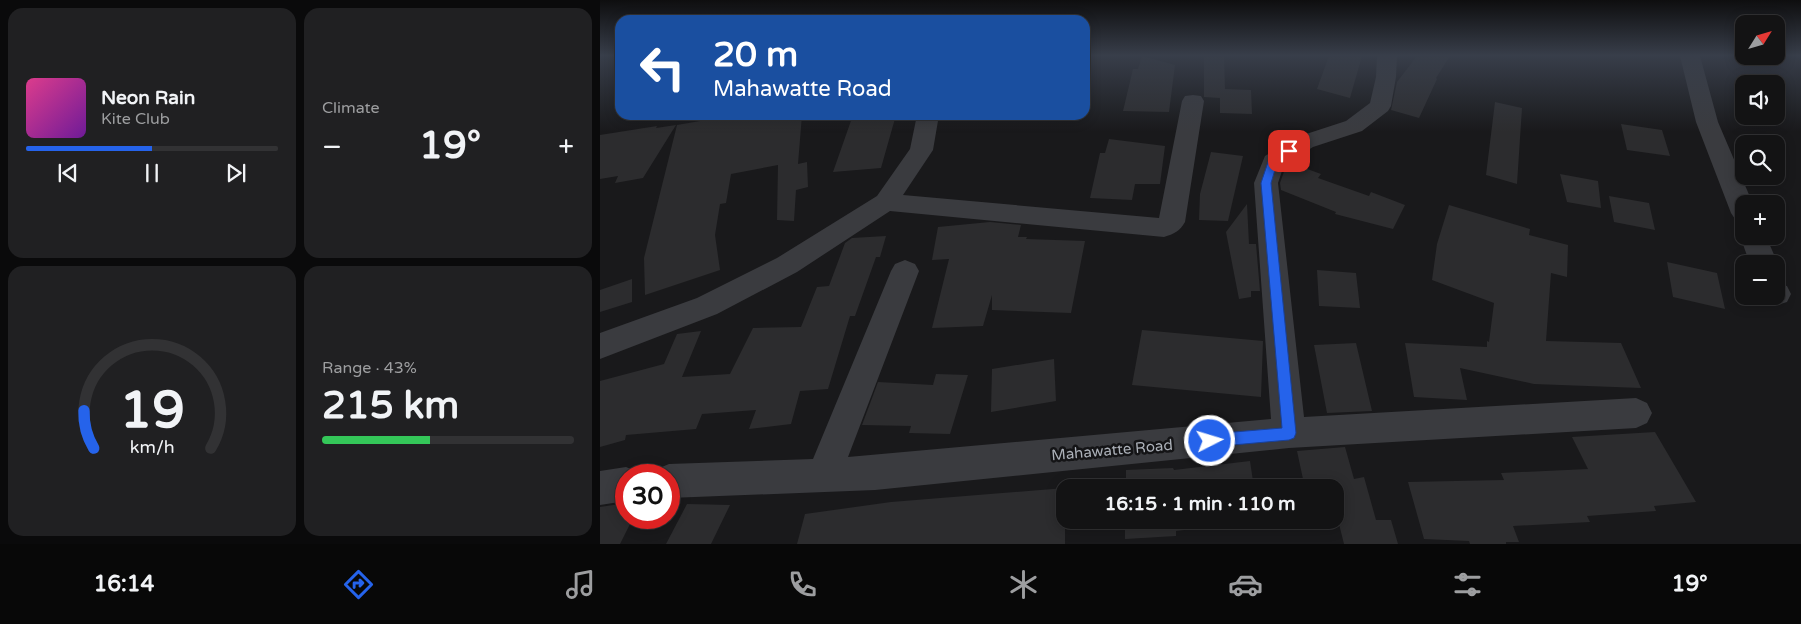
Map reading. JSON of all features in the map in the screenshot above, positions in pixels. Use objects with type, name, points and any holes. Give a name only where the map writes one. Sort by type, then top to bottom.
[{"type":"street","points":[[1289,433],[1266,183],[1273,161],[1305,142],[1354,126],[1380,106],[1385,81]]},
{"type":"street","points":[[1697,81],[1707,122],[1737,195]]},
{"type":"street","points":[[886,202],[1164,228],[1172,222],[1193,101]]},
{"type":"street","points":[[600,346],[707,306],[787,265],[886,202],[921,150],[927,120]]},
{"type":"street","points":[[824,475],[904,271]]},
{"type":"street","name":"Mahawatte Road","points":[[680,481],[885,472],[1289,433],[1636,413]]},
{"type":"street","points":[[600,488],[615,486]]},
{"type":"building","points":[[1130,81],[1173,81],[1169,112],[1123,111]]},
{"type":"building","points":[[1204,81],[1225,81],[1225,89],[1251,90],[1252,114],[1220,113],[1220,98],[1204,97]]},
{"type":"building","points":[[1320,81],[1355,81],[1350,98],[1317,89]]},
{"type":"building","points":[[1436,81],[1419,118],[1391,110],[1397,82]]},
{"type":"building","points":[[1495,102],[1522,108],[1517,184],[1486,175]]},
{"type":"building","points":[[706,120],[802,120],[798,164],[807,162],[808,187],[796,190],[794,221],[777,220],[778,165],[731,174],[726,203],[720,204],[715,235],[720,270],[645,295],[644,258],[677,125]]},
{"type":"building","points":[[851,120],[895,120],[881,168],[833,172]]},
{"type":"building","points":[[1621,124],[1662,130],[1670,156],[1627,150]]},
{"type":"building","points":[[676,125],[643,178],[615,183],[618,176],[600,179],[600,135]]},
{"type":"building","points":[[1109,139],[1165,146],[1160,184],[1135,184],[1132,200],[1090,198],[1100,153],[1105,153]]},
{"type":"building","points":[[1211,152],[1243,156],[1228,221],[1199,220],[1200,194]]},
{"type":"building","points":[[1291,163],[1321,174],[1318,178],[1369,196],[1371,192],[1405,205],[1393,229],[1335,214],[1336,212],[1281,190],[1280,183],[1286,166]]},
{"type":"building","points":[[1560,174],[1598,181],[1601,208],[1567,202]]},
{"type":"building","points":[[1609,196],[1649,203],[1655,230],[1614,222]]},
{"type":"building","points":[[1247,204],[1249,244],[1256,244],[1260,291],[1251,291],[1251,297],[1239,299],[1226,232]]},
{"type":"building","points":[[1449,205],[1530,229],[1529,235],[1568,245],[1567,277],[1551,273],[1546,341],[1621,343],[1641,388],[1534,384],[1460,368],[1467,400],[1414,397],[1405,343],[1487,347],[1487,341],[1489,342],[1494,303],[1432,280],[1437,244]]},
{"type":"building","points":[[990,222],[1021,225],[1018,237],[1027,237],[1026,239],[1085,241],[1071,313],[992,310],[992,295],[983,326],[932,328],[949,259],[932,260],[938,227]]},
{"type":"building","points":[[886,236],[880,257],[876,257],[855,316],[850,316],[828,389],[800,391],[791,424],[749,429],[756,410],[702,414],[696,429],[626,435],[625,440],[600,447],[600,381],[664,364],[677,334],[701,331],[682,377],[730,374],[753,328],[801,327],[817,287],[829,286],[845,243],[852,238]]},
{"type":"building","points":[[1667,262],[1717,273],[1725,309],[1673,297]]},
{"type":"building","points":[[1317,270],[1356,273],[1360,308],[1319,306]]},
{"type":"building","points":[[632,279],[632,302],[600,312],[600,290]]},
{"type":"building","points":[[1142,330],[1263,341],[1261,397],[1132,385]]},
{"type":"building","points":[[1356,343],[1372,411],[1327,413],[1314,345]]},
{"type":"building","points":[[1054,359],[1056,401],[991,412],[992,369]]},
{"type":"building","points":[[936,374],[968,375],[950,434],[909,433],[911,426],[862,425],[878,382],[933,385]]},
{"type":"building","points":[[1655,432],[1696,502],[1654,506],[1656,511],[1587,516],[1590,522],[1513,526],[1519,542],[1506,542],[1506,544],[1470,544],[1469,541],[1424,539],[1408,482],[1504,480],[1501,473],[1588,469],[1572,437]]},
{"type":"building","points":[[1345,447],[1354,479],[1364,477],[1376,520],[1391,520],[1398,544],[1344,544],[1340,529],[1344,529],[1344,479],[1303,479],[1297,451]]},
{"type":"building","points":[[1250,461],[1253,479],[1126,479],[1126,470],[1173,468],[1174,470]]},
{"type":"building","points":[[1056,489],[1056,529],[1065,529],[1065,544],[797,544],[805,514],[891,502]]},
{"type":"building","points":[[687,504],[730,505],[711,544],[666,544],[674,529],[680,529],[680,517]]},
{"type":"building","points":[[615,505],[615,529],[628,529],[620,544],[600,544],[600,507]]},
{"type":"building","points":[[1125,529],[1193,529],[1176,531],[1176,536],[1125,539]]},
{"type":"route","points":[[1210,441],[1289,433],[1266,183],[1273,161],[1289,151]]}]
